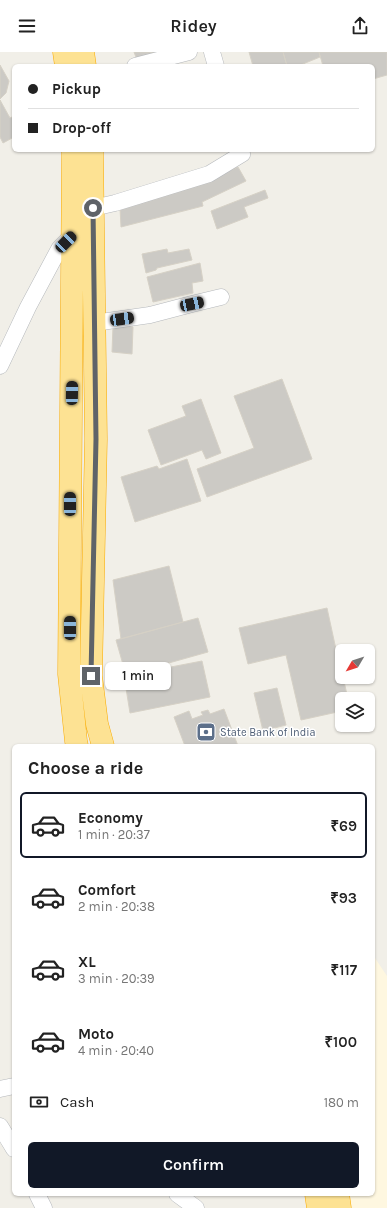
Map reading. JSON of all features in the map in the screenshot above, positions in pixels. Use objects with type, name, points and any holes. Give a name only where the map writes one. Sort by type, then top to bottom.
[{"type":"highway","points":[[64,52],[66,64]]},
{"type":"highway","points":[[83,52],[85,64]]},
{"type":"highway","points":[[73,152],[94,323],[96,439],[91,676],[96,724],[101,744]]},
{"type":"highway","points":[[78,744],[69,674],[83,234],[93,208],[92,152]]},
{"type":"highway","points":[[316,1196],[318,1208]]},
{"type":"highway","points":[[338,1196],[340,1208]]},
{"type":"street","points":[[142,64],[189,52]]},
{"type":"street","points":[[212,52],[215,64]]},
{"type":"street","points":[[93,208],[115,203],[209,174],[241,152]]},
{"type":"street","points":[[0,366],[4,349],[59,248],[83,234]]},
{"type":"street","points":[[94,323],[150,315],[221,298]]},
{"type":"street","points":[[0,1089],[12,1086]]},
{"type":"street","points":[[0,1126],[12,1146]]},
{"type":"street","points":[[38,1196],[44,1208]]},
{"type":"street","points":[[180,1196],[196,1208]]},
{"type":"shaded area","points":[[375,958],[387,976],[387,1208],[348,1208],[346,1196],[375,1196]]},
{"type":"building","points":[[134,52],[165,52],[137,60]]},
{"type":"building","points":[[249,52],[283,52],[286,64],[252,64]]},
{"type":"building","points":[[283,52],[319,52],[320,57],[303,64],[286,64]]},
{"type":"building","points":[[319,52],[387,52],[387,75],[375,78],[375,64],[322,64]]},
{"type":"building","points":[[0,65],[9,81],[6,93],[0,99]]},
{"type":"building","points":[[0,100],[10,118],[12,117],[12,138],[3,143],[0,137]]},
{"type":"building","points":[[238,167],[246,181],[202,202],[203,206],[121,227],[120,208],[196,185]]},
{"type":"building","points":[[265,190],[268,198],[244,207],[248,217],[217,229],[211,211]]},
{"type":"building","points":[[167,249],[168,253],[189,249],[192,260],[157,268],[156,270],[146,273],[142,254]]},
{"type":"building","points":[[200,263],[203,281],[192,283],[193,293],[153,302],[147,277]]},
{"type":"building","points":[[113,326],[133,327],[132,354],[112,352]]},
{"type":"building","points":[[282,379],[312,459],[207,497],[197,469],[254,448],[234,396]]},
{"type":"building","points":[[201,399],[221,453],[206,459],[202,450],[161,465],[148,430],[186,416],[182,406]]},
{"type":"building","points":[[187,459],[201,501],[135,522],[121,477],[157,466],[159,469]]},
{"type":"building","points":[[169,566],[183,622],[121,639],[113,580]]},
{"type":"building","points":[[327,608],[335,645],[335,684],[345,684],[346,692],[335,692],[335,713],[301,720],[286,655],[248,664],[239,628]]},
{"type":"building","points":[[198,618],[208,652],[126,675],[116,640]]},
{"type":"building","points":[[202,661],[210,697],[130,713],[124,676]]},
{"type":"building","points":[[277,688],[286,725],[263,731],[254,693]]},
{"type":"building","name":"State Bank of India","points":[[224,709],[237,744],[184,744],[174,717],[189,711],[192,719],[203,715],[201,712],[208,710],[210,714]]},
{"type":"place","name":"State Bank of India","points":[[206,732]]},
{"type":"route","points":[[91,676],[96,439],[93,208]]}]
